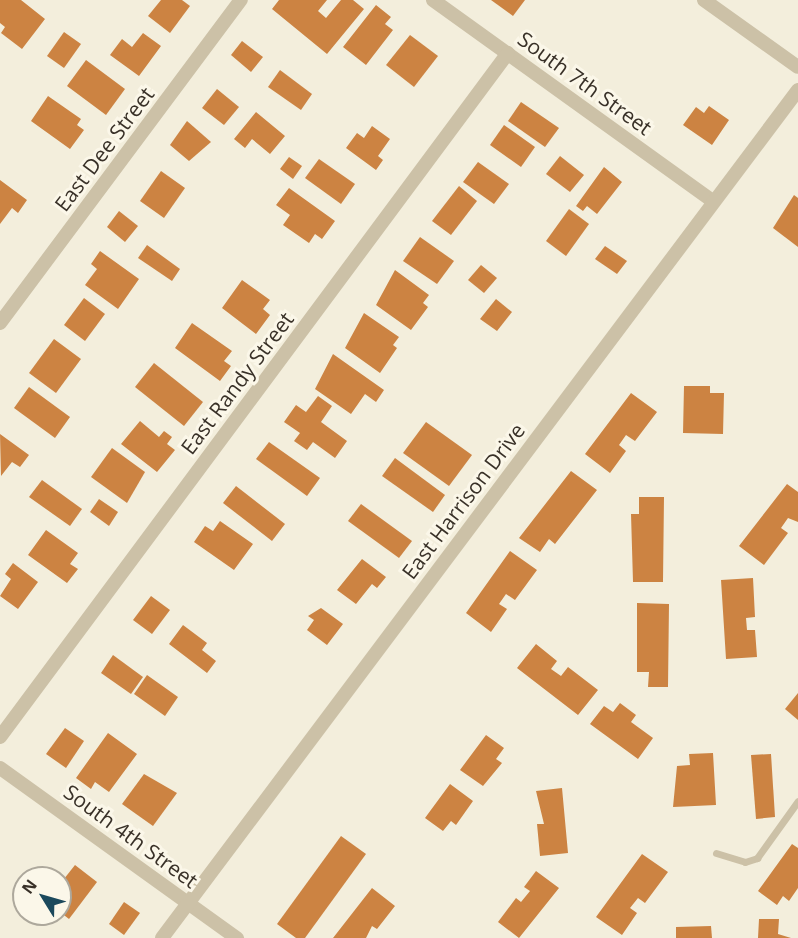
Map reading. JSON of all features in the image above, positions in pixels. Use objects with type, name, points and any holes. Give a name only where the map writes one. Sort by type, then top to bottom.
[{"type":"street","name":"East Dee Street","points":[[0,323],[242,0]]},
{"type":"street","name":"South 7th Street","points":[[433,0],[713,201]]},
{"type":"street","points":[[704,0],[798,67]]},
{"type":"street","name":"East Randy Street","points":[[0,737],[508,53]]},
{"type":"street","name":"East Harrison Drive","points":[[162,938],[798,90]]},
{"type":"street","name":"South 4th Street","points":[[0,768],[237,938]]},
{"type":"lane","points":[[716,853],[745,862],[757,858],[798,801]]},
{"type":"building","points":[[0,0],[21,0],[45,19],[22,49],[1,33],[5,27],[0,23]]},
{"type":"building","points":[[161,0],[182,0],[190,6],[170,33],[148,16]]},
{"type":"building","points":[[279,0],[327,0],[318,11],[326,18],[341,0],[353,0],[364,9],[327,54],[272,9]]},
{"type":"building","points":[[491,0],[525,0],[513,16]]},
{"type":"building","points":[[376,5],[391,17],[385,24],[393,30],[366,65],[343,47]]},
{"type":"building","points":[[64,32],[81,44],[64,68],[47,56]]},
{"type":"building","points":[[143,33],[161,46],[139,76],[110,55],[122,39],[132,47]]},
{"type":"building","points":[[410,35],[438,56],[414,87],[386,65]]},
{"type":"building","points":[[242,41],[263,57],[251,72],[231,55]]},
{"type":"building","points":[[86,60],[125,89],[106,115],[67,86]]},
{"type":"building","points":[[280,70],[312,94],[301,110],[268,87]]},
{"type":"building","points":[[217,89],[239,107],[224,125],[202,108]]},
{"type":"building","points":[[48,96],[81,119],[77,125],[84,130],[70,149],[31,121]]},
{"type":"building","points":[[521,102],[559,128],[545,147],[508,121]]},
{"type":"building","points":[[709,106],[729,120],[712,145],[683,125],[696,107],[704,113]]},
{"type":"building","points":[[256,112],[285,136],[270,154],[252,139],[245,148],[234,139]]},
{"type":"building","points":[[187,121],[211,142],[189,161],[170,145]]},
{"type":"building","points":[[504,125],[535,147],[521,167],[490,145]]},
{"type":"building","points":[[372,126],[390,139],[378,156],[383,160],[376,170],[346,148],[357,133],[364,138]]},
{"type":"building","points":[[560,156],[584,175],[570,192],[546,174]]},
{"type":"building","points":[[289,157],[302,166],[293,179],[280,169]]},
{"type":"building","points":[[319,159],[355,184],[341,204],[305,178]]},
{"type":"building","points":[[478,162],[509,184],[494,204],[463,182]]},
{"type":"building","points":[[604,167],[622,182],[597,214],[587,206],[583,211],[576,206]]},
{"type":"building","points":[[161,171],[185,188],[164,218],[140,201]]},
{"type":"building","points":[[0,180],[27,200],[18,213],[12,208],[0,224]]},
{"type":"building","points":[[459,186],[477,201],[451,235],[432,221]]},
{"type":"building","points":[[289,188],[335,221],[322,239],[315,234],[309,243],[283,225],[290,215],[276,205]]},
{"type":"building","points":[[794,195],[798,198],[798,247],[773,228]]},
{"type":"building","points":[[569,209],[589,224],[566,256],[546,241]]},
{"type":"building","points":[[119,211],[138,226],[125,242],[107,227]]},
{"type":"building","points":[[420,237],[454,261],[437,284],[403,261]]},
{"type":"building","points":[[147,245],[180,269],[172,281],[138,258]]},
{"type":"building","points":[[605,246],[627,261],[617,274],[595,259]]},
{"type":"building","points":[[100,251],[139,279],[118,309],[85,285],[97,269],[91,264]]},
{"type":"building","points":[[481,265],[497,278],[484,293],[468,280]]},
{"type":"building","points":[[395,270],[429,295],[423,303],[428,307],[411,330],[376,305]]},
{"type":"building","points":[[242,280],[270,300],[263,309],[270,315],[256,334],[222,308]]},
{"type":"building","points":[[84,298],[105,314],[85,341],[64,325]]},
{"type":"building","points":[[496,299],[512,312],[497,331],[480,319]]},
{"type":"building","points":[[364,313],[399,337],[393,345],[397,348],[380,373],[345,348]]},
{"type":"building","points":[[192,323],[232,351],[224,361],[231,366],[220,381],[175,348]]},
{"type":"building","points":[[54,339],[81,359],[56,393],[29,373]]},
{"type":"building","points":[[333,354],[384,390],[376,402],[365,394],[351,414],[315,389]]},
{"type":"building","points":[[154,363],[203,402],[184,426],[135,387]]},
{"type":"building","points":[[684,386],[710,386],[710,393],[724,393],[723,434],[683,433]]},
{"type":"building","points":[[29,387],[70,417],[55,438],[14,408]]},
{"type":"building","points":[[631,393],[657,412],[635,441],[626,435],[619,445],[626,451],[610,473],[585,454]]},
{"type":"building","points":[[318,396],[332,406],[321,422],[347,441],[335,458],[313,442],[307,450],[294,441],[300,433],[284,422],[296,405],[306,412]]},
{"type":"building","points":[[140,421],[159,437],[164,431],[172,437],[167,444],[175,450],[157,472],[121,444]]},
{"type":"building","points":[[426,422],[472,455],[449,486],[403,453]]},
{"type":"building","points":[[0,434],[29,455],[20,467],[12,462],[1,476]]},
{"type":"building","points":[[269,442],[320,478],[307,496],[256,459]]},
{"type":"building","points":[[112,448],[145,472],[127,503],[91,477]]},
{"type":"building","points":[[395,458],[445,495],[433,512],[382,476]]},
{"type":"building","points":[[571,471],[597,490],[555,544],[549,539],[540,552],[519,538]]},
{"type":"building","points":[[42,480],[82,509],[70,526],[29,497]]},
{"type":"building","points":[[787,484],[798,492],[798,522],[788,518],[781,528],[788,533],[764,565],[739,546]]},
{"type":"building","points":[[236,486],[285,524],[272,541],[223,503]]},
{"type":"building","points":[[639,497],[664,497],[663,582],[633,582],[631,514],[639,514]]},
{"type":"building","points":[[99,499],[118,512],[109,526],[90,512]]},
{"type":"building","points":[[361,504],[412,541],[399,558],[348,521]]},
{"type":"building","points":[[220,521],[253,544],[234,570],[194,542],[205,526],[213,531]]},
{"type":"building","points":[[46,530],[78,553],[70,564],[78,569],[67,583],[28,555]]},
{"type":"building","points":[[510,551],[537,570],[515,600],[506,594],[499,604],[507,609],[491,632],[466,613]]},
{"type":"building","points":[[362,559],[386,577],[377,588],[372,584],[356,604],[337,590]]},
{"type":"building","points":[[13,563],[38,582],[18,609],[0,596],[11,579],[5,574]]},
{"type":"building","points":[[753,578],[755,617],[746,618],[747,630],[755,630],[757,657],[726,659],[721,580]]},
{"type":"building","points":[[151,596],[170,610],[152,634],[133,620]]},
{"type":"building","points":[[637,603],[669,604],[668,687],[648,687],[649,672],[637,672]]},
{"type":"building","points":[[321,608],[343,624],[327,645],[307,630],[314,620],[308,616]]},
{"type":"building","points":[[183,625],[207,643],[202,650],[216,661],[207,673],[169,644]]},
{"type":"building","points":[[536,644],[557,661],[551,669],[561,676],[568,667],[598,690],[578,715],[517,668]]},
{"type":"building","points":[[113,655],[143,677],[131,694],[101,673]]},
{"type":"building","points":[[147,675],[178,697],[165,716],[134,694]]},
{"type":"building","points":[[798,693],[798,720],[785,709]]},
{"type":"building","points":[[620,703],[636,715],[631,722],[653,738],[638,759],[590,724],[604,706],[613,712]]},
{"type":"building","points":[[65,728],[84,741],[66,768],[46,754]]},
{"type":"building","points":[[108,733],[137,754],[109,792],[95,782],[91,789],[76,778]]},
{"type":"building","points":[[486,735],[504,748],[496,759],[502,763],[483,786],[460,770]]},
{"type":"building","points":[[713,753],[716,805],[673,807],[677,766],[690,765],[689,754]]},
{"type":"building","points":[[771,754],[775,817],[756,819],[751,755]]},
{"type":"building","points":[[144,774],[177,793],[153,826],[122,804]]},
{"type":"building","points":[[450,784],[473,801],[456,825],[451,821],[443,831],[425,818]]},
{"type":"building","points":[[562,788],[568,853],[540,856],[537,824],[544,824],[536,791]]},
{"type":"building","points":[[341,836],[366,854],[305,938],[296,938],[277,924]]},
{"type":"building","points":[[792,844],[798,848],[798,888],[789,901],[783,896],[777,905],[758,891]]},
{"type":"building","points":[[642,854],[668,872],[645,903],[638,898],[630,908],[637,913],[622,935],[596,917]]},
{"type":"building","points":[[75,865],[97,882],[72,915],[72,869]]},
{"type":"building","points":[[536,871],[559,888],[519,938],[498,922],[516,898],[521,902],[530,891],[524,887]]},
{"type":"building","points":[[372,888],[395,906],[377,929],[372,926],[366,938],[333,938]]},
{"type":"building","points":[[124,902],[140,913],[124,935],[109,924]]},
{"type":"building","points":[[759,919],[779,919],[778,934],[791,938],[758,938]]},
{"type":"building","points":[[711,926],[712,938],[676,938],[676,927]]}]
